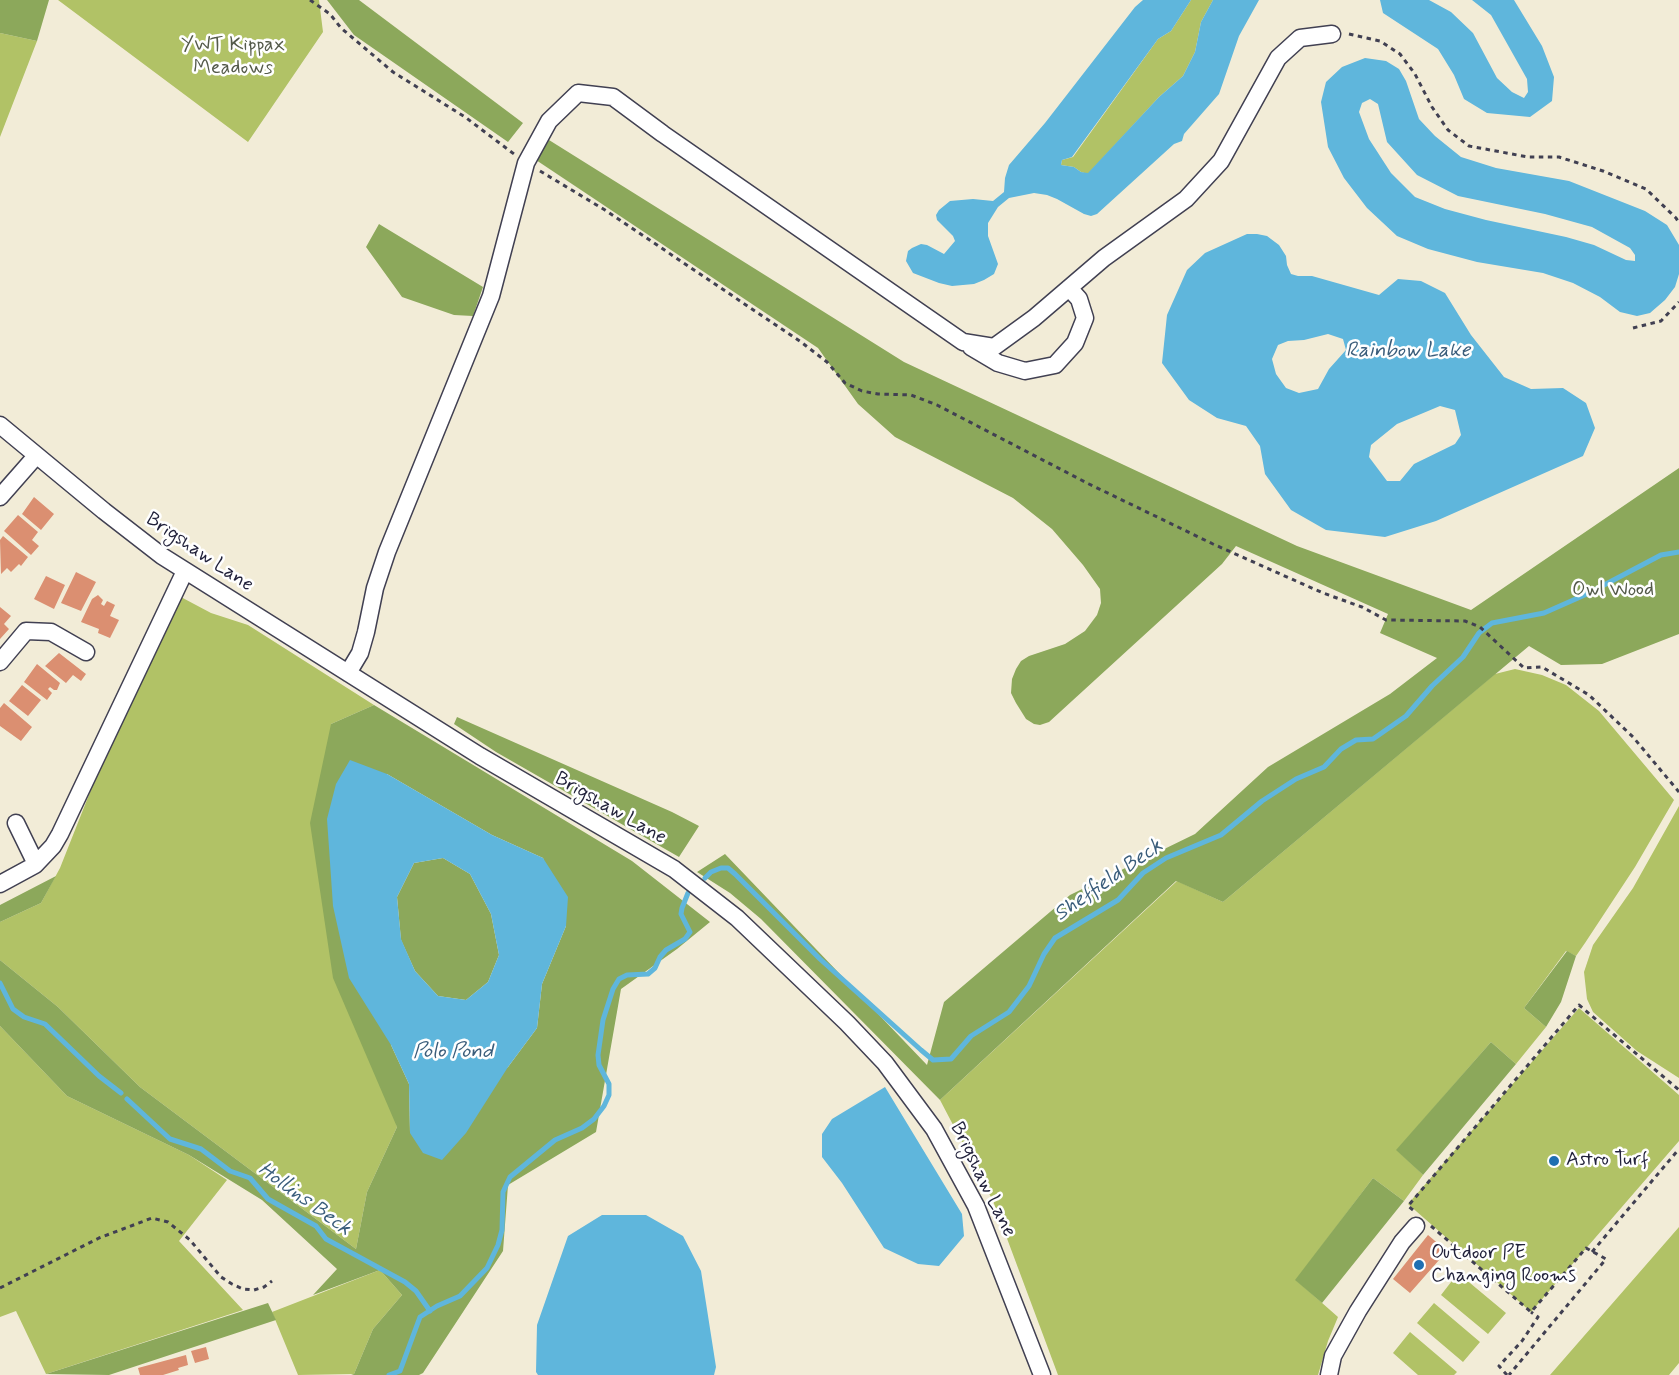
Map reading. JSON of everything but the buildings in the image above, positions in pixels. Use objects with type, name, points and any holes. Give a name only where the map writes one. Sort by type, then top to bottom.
[{"type":"street","points":[[963,342],[994,347],[1034,318],[1104,258],[1186,199],[1221,161],[1278,58],[1300,38],[1332,34]]},
{"type":"street","points":[[348,673],[360,653],[375,588],[387,552],[491,296],[526,163],[549,121],[578,93],[613,97],[672,141],[963,342],[998,363],[1025,371],[1055,365],[1075,343],[1085,318],[1079,299],[1068,288]]},
{"type":"street","name":"Brigshaw Lane","points":[[0,425],[104,512],[162,556],[500,768],[674,870],[737,918],[847,1023],[885,1063],[914,1099],[953,1161],[976,1206],[1042,1375]]},
{"type":"street","points":[[0,497],[36,456]]},
{"type":"street","points":[[0,884],[24,873],[36,864],[49,851],[60,834],[185,571]]},
{"type":"street","points":[[0,662],[26,631],[51,632],[86,652]]},
{"type":"street","points":[[16,823],[36,864]]},
{"type":"street","points":[[1329,1375],[1334,1356],[1358,1311],[1418,1219]]},
{"type":"path","points":[[310,0],[330,14],[341,28],[393,72],[465,117],[526,163],[605,210],[801,342],[827,362],[845,383],[862,391],[911,395],[937,405],[1089,484],[1213,544],[1323,593],[1362,607],[1386,620],[1465,621],[1479,627],[1524,668],[1542,667],[1589,695],[1633,737],[1679,792]]},
{"type":"path","points":[[1332,34],[1348,34],[1380,41],[1400,54],[1415,74],[1432,107],[1448,130],[1468,146],[1528,157],[1559,157],[1603,171],[1646,189],[1676,218],[1679,224]]},
{"type":"path","points":[[1633,328],[1661,321],[1679,302]]},
{"type":"path","points":[[1531,1312],[1586,1248],[1606,1259],[1508,1375],[1500,1366],[1522,1341],[1538,1317],[1531,1312],[1418,1219],[1408,1206],[1579,1005],[1679,1090]]},
{"type":"path","points":[[1592,1252],[1679,1149]]},
{"type":"path","points":[[0,1288],[99,1238],[152,1218],[168,1222],[182,1234],[220,1277],[232,1284],[243,1289],[254,1290],[272,1281]]},
{"type":"green space","points":[[0,0],[49,0],[37,41],[0,33]]},
{"type":"green space","name":"YWT Kippax Meadows","points":[[58,0],[319,0],[323,32],[248,142]]},
{"type":"green space","points":[[327,0],[359,0],[523,123],[508,142],[354,35]]},
{"type":"green space","points":[[1191,0],[1213,0],[1201,22],[1195,52],[1183,76],[1159,97],[1088,174],[1074,167],[1061,165],[1062,160],[1073,157],[1158,39],[1171,31]]},
{"type":"green space","points":[[0,33],[37,41],[0,137]]},
{"type":"green space","name":"Owl Wood","points":[[549,140],[904,362],[1297,546],[1471,610],[1679,468],[1679,634],[1602,664],[1561,665],[1529,646],[1223,902],[1176,881],[940,1100],[761,919],[730,893],[697,872],[725,854],[927,1065],[944,1002],[1070,895],[1195,834],[1268,767],[1390,694],[1437,658],[1380,633],[1388,614],[1236,546],[1222,564],[1049,722],[1034,724],[1026,719],[1011,693],[1012,679],[1021,661],[1065,644],[1085,631],[1097,615],[1101,603],[1100,589],[1083,565],[1052,529],[1013,498],[895,437],[858,404],[818,348],[536,160]]},
{"type":"green space","points":[[379,224],[483,287],[473,316],[454,315],[402,297],[366,247]]},
{"type":"green space","points":[[179,596],[211,613],[248,625],[374,705],[331,724],[397,1127],[367,1192],[356,1249],[140,1087],[58,1007],[0,960],[0,922],[41,903],[60,868],[96,777]]},
{"type":"green space","points":[[1515,669],[1542,675],[1566,685],[1599,711],[1674,800],[1635,867],[1576,956],[1566,951],[1524,1008],[1546,1027],[1516,1064],[1491,1042],[1397,1150],[1423,1175],[1404,1201],[1373,1178],[1296,1280],[1338,1317],[1318,1375],[1058,1375],[993,1201],[940,1100],[1177,881],[1223,902],[1495,674]]},
{"type":"green space","points":[[374,705],[632,861],[710,922],[621,989],[596,1132],[508,1185],[503,1251],[423,1373],[419,1375],[351,1375],[354,1374],[373,1329],[402,1295],[380,1270],[313,1295],[337,1269],[262,1200],[189,1155],[67,1096],[0,1026],[0,960],[58,1007],[140,1087],[356,1249],[367,1192],[397,1127],[333,978],[310,823],[331,724]],"holes":[[[387,774],[492,835],[543,858],[566,926],[542,984],[537,1028],[508,1067],[410,1133],[409,1084],[391,1045]]]},
{"type":"green space","points":[[457,717],[699,826],[679,857],[496,752],[454,724]]},
{"type":"green space","points":[[1679,806],[1679,1078],[1637,1051],[1593,1012],[1587,999],[1584,972],[1593,945],[1633,888]]},
{"type":"green space","points":[[443,858],[470,874],[491,914],[499,955],[488,982],[466,1000],[438,996],[415,971],[401,940],[397,897],[414,863]]},
{"type":"green space","points":[[56,876],[41,903],[0,922],[0,905]]},
{"type":"green space","points":[[1567,951],[1576,956],[1561,1002],[1546,1027],[1524,1008]]},
{"type":"green space","name":"Astro Turf","points":[[1579,1008],[1679,1095],[1679,1141],[1531,1312],[1408,1204]]},
{"type":"green space","points":[[0,1026],[67,1096],[189,1155],[227,1180],[179,1241],[243,1310],[46,1374],[16,1311],[0,1317]]},
{"type":"green space","points":[[1491,1042],[1516,1064],[1423,1175],[1396,1150]]},
{"type":"green space","points":[[1373,1178],[1404,1201],[1322,1303],[1295,1280]]},
{"type":"green space","points":[[1679,1227],[1679,1363],[1669,1375],[1550,1375]]},
{"type":"green space","points":[[380,1270],[402,1295],[373,1329],[354,1374],[298,1375],[272,1312]]},
{"type":"green space","points":[[1458,1273],[1506,1313],[1488,1334],[1441,1295]]},
{"type":"green space","points":[[268,1303],[276,1320],[109,1375],[46,1374]]},
{"type":"green space","points":[[1434,1303],[1480,1342],[1463,1362],[1417,1323]]},
{"type":"green space","points":[[1410,1332],[1457,1372],[1454,1375],[1418,1375],[1393,1353]]},
{"type":"water","points":[[1143,0],[1191,0],[1171,31],[1158,39],[1072,157],[1062,160],[1061,165],[1088,173],[1159,97],[1183,76],[1195,52],[1201,22],[1213,0],[1259,0],[1239,36],[1219,94],[1184,134],[1182,141],[1174,144],[1097,214],[1091,216],[1047,195],[1034,193],[1009,198],[998,207],[988,223],[988,236],[998,264],[994,274],[984,280],[974,284],[952,286],[913,273],[906,261],[908,251],[921,244],[944,254],[955,241],[937,220],[936,215],[939,210],[950,201],[973,199],[993,201],[1004,192],[1009,165]]},
{"type":"water","points":[[1380,0],[1429,0],[1451,12],[1473,33],[1497,78],[1512,92],[1524,98],[1528,92],[1527,79],[1491,15],[1472,0],[1514,0],[1542,46],[1554,77],[1552,101],[1530,117],[1487,113],[1464,99],[1454,75],[1438,49],[1383,13]]},
{"type":"water","points":[[1365,58],[1386,61],[1399,69],[1406,81],[1419,119],[1435,136],[1461,157],[1496,168],[1569,181],[1645,211],[1667,225],[1679,245],[1679,274],[1675,287],[1665,300],[1650,313],[1637,316],[1620,312],[1600,297],[1573,283],[1543,273],[1477,262],[1428,249],[1397,236],[1367,208],[1344,178],[1328,147],[1321,102],[1326,82],[1342,67]],"holes":[[[1370,99],[1378,104],[1387,142],[1417,175],[1458,196],[1545,214],[1592,227],[1630,248],[1635,255],[1635,261],[1626,260],[1594,245],[1486,220],[1445,209],[1415,197],[1391,173],[1369,139],[1359,112],[1362,103]]]},
{"type":"water","name":"Rainbow Lake","points":[[1247,234],[1257,234],[1267,236],[1279,245],[1286,256],[1291,274],[1312,276],[1379,295],[1398,279],[1421,281],[1445,293],[1471,335],[1504,377],[1531,389],[1563,388],[1586,403],[1595,428],[1583,456],[1436,521],[1385,537],[1326,530],[1291,510],[1265,474],[1260,446],[1246,426],[1217,418],[1189,400],[1162,363],[1167,315],[1187,270],[1205,253]],"holes":[[[1328,334],[1343,339],[1346,350],[1329,369],[1318,389],[1299,393],[1286,388],[1276,374],[1272,359],[1278,345]],[[1440,406],[1455,410],[1461,435],[1455,444],[1414,464],[1400,481],[1387,481],[1369,457],[1371,445],[1397,424]]]},
{"type":"water","name":"Polo Pond","points":[[350,760],[387,774],[492,835],[543,858],[568,897],[566,926],[542,984],[537,1028],[508,1067],[466,1133],[442,1160],[423,1153],[410,1133],[409,1084],[391,1045],[349,978],[333,906],[327,819],[336,784]],"holes":[[[443,858],[470,874],[491,914],[499,955],[488,982],[466,1000],[438,996],[415,971],[401,939],[397,897],[414,863]]]},
{"type":"water","points":[[885,1087],[962,1214],[964,1236],[939,1266],[918,1264],[884,1248],[842,1183],[822,1157],[822,1134],[832,1119]]},
{"type":"water","points":[[602,1215],[646,1215],[683,1236],[701,1271],[716,1367],[714,1375],[538,1375],[536,1372],[537,1325],[568,1236]]},
{"type":"waterway","name":"Sheffield Beck","points":[[705,878],[711,872],[728,868],[820,959],[921,1050],[933,1060],[951,1059],[971,1036],[1009,1012],[1029,986],[1044,954],[1055,938],[1118,900],[1143,873],[1166,858],[1221,835],[1262,801],[1296,779],[1324,767],[1341,749],[1356,740],[1373,739],[1406,716],[1432,686],[1463,657],[1479,633],[1492,623],[1544,613],[1587,594],[1661,555],[1679,552]]},
{"type":"waterway","name":"Sheffield Beck","points":[[389,1375],[400,1371],[420,1317],[437,1306],[460,1296],[487,1268],[502,1230],[503,1192],[510,1177],[555,1140],[582,1128],[594,1119],[604,1106],[609,1095],[609,1084],[599,1065],[598,1055],[603,1020],[613,989],[619,979],[627,975],[648,974],[655,968],[666,950],[685,939],[690,932],[681,914],[688,893]]},
{"type":"waterway","name":"Hollins Beck","points":[[0,983],[13,1009],[24,1017],[45,1024],[99,1076],[121,1093]]},
{"type":"waterway","name":"Hollins Beck","points":[[127,1099],[170,1139],[201,1149],[230,1171],[250,1178],[268,1199],[316,1226],[326,1239],[405,1282],[416,1291],[430,1311]]},
{"type":"place","name":"Astro Turf","points":[[1554,1161]]},
{"type":"place","name":"Outdoor PE Changing Rooms","points":[[1419,1265]]}]
